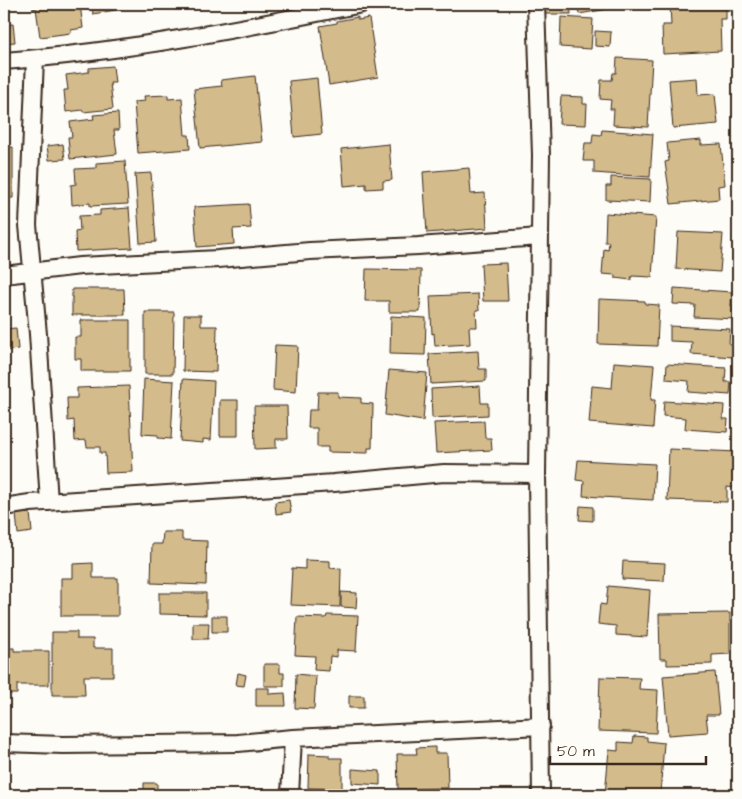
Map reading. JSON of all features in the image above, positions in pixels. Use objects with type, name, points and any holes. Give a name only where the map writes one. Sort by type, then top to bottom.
[{"type":"street","points":[[4,61],[222,33],[362,4]]},
{"type":"street","points":[[536,4],[541,155],[537,474],[542,795]]},
{"type":"street","points":[[36,58],[28,225],[38,334],[49,502]]},
{"type":"street","points":[[4,275],[80,266],[218,259],[310,251],[418,246],[540,237]]},
{"type":"street","points":[[4,507],[49,502],[334,483],[444,472],[537,474]]},
{"type":"street","points":[[4,744],[238,743],[293,738],[541,726]]},
{"type":"street","points":[[290,795],[293,738]]},
{"type":"building","points":[[32,4],[80,4],[83,28],[71,30],[71,33],[40,37],[36,8],[33,9]]},
{"type":"building","points":[[81,4],[120,4],[121,9],[93,14],[92,5],[82,7]]},
{"type":"building","points":[[179,4],[206,4],[180,9]]},
{"type":"building","points":[[543,4],[570,4],[571,14],[543,14]]},
{"type":"building","points":[[577,4],[613,4],[614,8],[579,14]]},
{"type":"building","points":[[670,4],[726,4],[726,19],[720,19],[721,51],[663,54],[662,25],[671,25]]},
{"type":"building","points":[[358,17],[358,20],[369,18],[378,77],[329,85],[320,26]]},
{"type":"building","points":[[561,17],[593,19],[591,49],[560,47]]},
{"type":"building","points":[[13,24],[15,42],[4,43],[4,25]]},
{"type":"building","points":[[595,31],[611,32],[610,47],[595,46]]},
{"type":"building","points":[[617,58],[652,60],[648,127],[613,125],[614,109],[610,109],[611,100],[600,99],[601,80],[612,80],[613,73],[616,73]]},
{"type":"building","points":[[113,66],[115,83],[110,83],[113,109],[66,112],[64,90],[68,90],[66,75],[89,72],[89,68]]},
{"type":"building","points":[[255,76],[262,142],[200,148],[194,89],[222,86],[221,80]]},
{"type":"building","points":[[317,78],[322,134],[294,137],[289,81]]},
{"type":"building","points":[[697,78],[698,95],[715,94],[718,124],[673,128],[669,80]]},
{"type":"building","points":[[168,95],[168,99],[182,98],[185,135],[189,135],[190,149],[138,153],[134,102],[145,101],[144,96]]},
{"type":"building","points":[[561,96],[583,97],[583,104],[587,104],[586,125],[559,124]]},
{"type":"building","points":[[118,113],[119,130],[114,130],[117,154],[70,159],[68,137],[72,137],[70,122],[94,119],[93,115]]},
{"type":"building","points":[[602,130],[653,134],[650,177],[594,173],[594,161],[583,161],[585,143],[592,143],[593,134],[601,135]]},
{"type":"building","points":[[701,140],[701,145],[721,144],[725,185],[718,186],[719,199],[671,204],[665,162],[669,161],[667,143]]},
{"type":"building","points":[[63,144],[65,159],[49,160],[47,146]]},
{"type":"building","points":[[389,144],[392,180],[383,181],[383,188],[366,189],[366,184],[344,186],[341,149]]},
{"type":"building","points":[[4,147],[13,147],[13,198],[4,198]]},
{"type":"building","points":[[125,161],[128,204],[90,206],[90,203],[72,205],[71,185],[76,184],[75,169],[96,168],[96,163]]},
{"type":"building","points":[[469,168],[471,194],[485,193],[487,228],[427,233],[423,172]]},
{"type":"building","points":[[151,173],[156,242],[140,243],[135,174]]},
{"type":"building","points":[[611,177],[651,179],[650,202],[606,200],[606,186],[611,186]]},
{"type":"building","points":[[249,204],[251,228],[233,229],[234,244],[197,247],[194,207]]},
{"type":"building","points":[[129,208],[132,248],[76,251],[75,232],[80,231],[79,216],[100,215],[100,210]]},
{"type":"building","points":[[606,213],[656,217],[652,277],[632,276],[631,280],[615,278],[615,275],[602,274],[604,249],[608,250],[609,242],[605,242]]},
{"type":"building","points":[[678,232],[723,234],[720,272],[676,269]]},
{"type":"building","points":[[506,263],[508,301],[483,301],[481,264]]},
{"type":"building","points":[[366,269],[421,270],[420,312],[389,312],[389,301],[365,301]]},
{"type":"building","points":[[674,288],[732,292],[731,306],[737,307],[736,319],[694,317],[695,305],[673,304]]},
{"type":"building","points":[[72,289],[124,289],[125,315],[72,315]]},
{"type":"building","points":[[478,294],[479,310],[476,310],[477,327],[469,327],[470,344],[435,346],[434,333],[432,334],[430,296]]},
{"type":"building","points":[[599,299],[645,301],[645,304],[659,305],[657,346],[598,344]]},
{"type":"building","points":[[145,312],[174,312],[173,374],[145,374]]},
{"type":"building","points":[[184,315],[201,315],[201,326],[217,326],[216,372],[183,371]]},
{"type":"building","points":[[391,316],[426,318],[425,355],[390,354]]},
{"type":"building","points":[[81,320],[130,320],[130,371],[81,371],[81,359],[75,359],[75,337],[81,337]]},
{"type":"building","points":[[670,326],[730,329],[729,344],[734,344],[733,357],[691,354],[692,342],[670,341]]},
{"type":"building","points":[[16,328],[18,349],[4,351],[4,329]]},
{"type":"building","points":[[275,345],[298,346],[296,392],[273,390]]},
{"type":"building","points":[[478,351],[479,369],[486,369],[486,381],[431,384],[429,354]]},
{"type":"building","points":[[614,362],[654,365],[651,400],[655,400],[653,428],[589,423],[592,386],[612,388]]},
{"type":"building","points":[[667,364],[726,368],[725,382],[731,382],[730,395],[688,392],[689,381],[666,379]]},
{"type":"building","points":[[389,370],[427,373],[423,421],[385,415]]},
{"type":"building","points":[[144,379],[174,381],[171,439],[158,438],[158,435],[142,434]]},
{"type":"building","points":[[183,379],[214,381],[211,440],[203,439],[203,443],[180,441]]},
{"type":"building","points":[[129,386],[133,472],[106,473],[105,453],[100,453],[100,447],[87,447],[86,440],[75,441],[74,420],[68,421],[67,398],[77,398],[77,388]]},
{"type":"building","points":[[480,386],[481,403],[488,403],[488,415],[432,418],[431,389]]},
{"type":"building","points":[[318,392],[338,392],[338,397],[361,398],[361,403],[373,404],[372,448],[368,448],[368,453],[328,452],[328,447],[317,447],[317,428],[308,428],[309,410],[317,410]]},
{"type":"building","points":[[220,400],[238,400],[238,436],[220,436]]},
{"type":"building","points":[[664,401],[724,405],[723,419],[728,419],[727,432],[685,429],[686,418],[663,416]]},
{"type":"building","points":[[254,406],[287,406],[288,439],[276,439],[276,448],[255,449]]},
{"type":"building","points":[[484,421],[485,438],[491,438],[492,450],[436,453],[434,423]]},
{"type":"building","points":[[669,449],[738,452],[738,476],[736,475],[735,488],[727,487],[727,502],[667,500]]},
{"type":"building","points":[[578,460],[655,464],[653,500],[583,496],[584,481],[576,480]]},
{"type":"building","points":[[289,500],[291,512],[276,514],[275,502]]},
{"type":"building","points":[[580,506],[593,507],[593,521],[579,520]]},
{"type":"building","points":[[30,513],[32,532],[18,534],[16,514]]},
{"type":"building","points":[[163,532],[182,532],[182,540],[207,541],[206,585],[151,583],[152,544],[162,544]]},
{"type":"building","points":[[305,560],[330,561],[330,568],[341,569],[340,607],[290,605],[292,568],[305,569]]},
{"type":"building","points":[[623,561],[665,563],[664,581],[622,579]]},
{"type":"building","points":[[93,563],[93,578],[118,578],[118,616],[61,616],[61,578],[73,578],[73,564]]},
{"type":"building","points":[[608,586],[650,590],[647,637],[616,635],[616,626],[598,624],[600,604],[606,605]]},
{"type":"building","points":[[341,592],[357,593],[356,608],[341,607]]},
{"type":"building","points":[[159,593],[206,593],[206,615],[159,614]]},
{"type":"building","points":[[730,613],[730,654],[712,655],[712,664],[667,665],[667,659],[660,659],[659,614]]},
{"type":"building","points":[[327,615],[358,616],[356,651],[337,650],[337,657],[330,656],[329,671],[314,670],[315,656],[295,655],[297,617],[326,618]]},
{"type":"building","points":[[212,616],[227,616],[227,632],[212,632]]},
{"type":"building","points":[[193,623],[209,623],[208,639],[193,639]]},
{"type":"building","points":[[52,632],[77,632],[77,639],[93,639],[93,648],[113,648],[113,676],[84,676],[85,695],[52,695]]},
{"type":"building","points":[[4,648],[14,648],[14,651],[49,651],[49,685],[17,685],[17,694],[4,694]]},
{"type":"building","points":[[264,664],[280,664],[280,673],[284,673],[284,686],[264,686]]},
{"type":"building","points":[[715,672],[719,715],[706,715],[708,732],[668,735],[663,676]]},
{"type":"building","points":[[238,673],[246,675],[244,686],[236,685]]},
{"type":"building","points":[[296,674],[316,676],[314,709],[295,708]]},
{"type":"building","points":[[600,677],[640,678],[639,689],[658,690],[656,733],[598,731]]},
{"type":"building","points":[[256,688],[269,688],[269,694],[285,693],[286,706],[256,706]]},
{"type":"building","points":[[349,696],[364,696],[364,708],[349,708]]},
{"type":"building","points":[[634,736],[647,737],[647,741],[664,743],[660,795],[605,795],[609,750],[618,751],[618,742],[633,743]]},
{"type":"building","points":[[435,747],[435,753],[447,753],[448,788],[398,789],[397,754],[417,754],[416,748]]},
{"type":"building","points":[[309,754],[329,755],[329,758],[342,758],[342,789],[308,788]]},
{"type":"building","points":[[352,769],[380,771],[380,785],[352,783]]},
{"type":"building","points":[[144,783],[157,783],[157,795],[144,795]]},
{"type":"building","points":[[75,789],[96,790],[96,795],[75,795]]},
{"type":"building","points":[[267,791],[267,795],[248,795],[248,792]]}]
